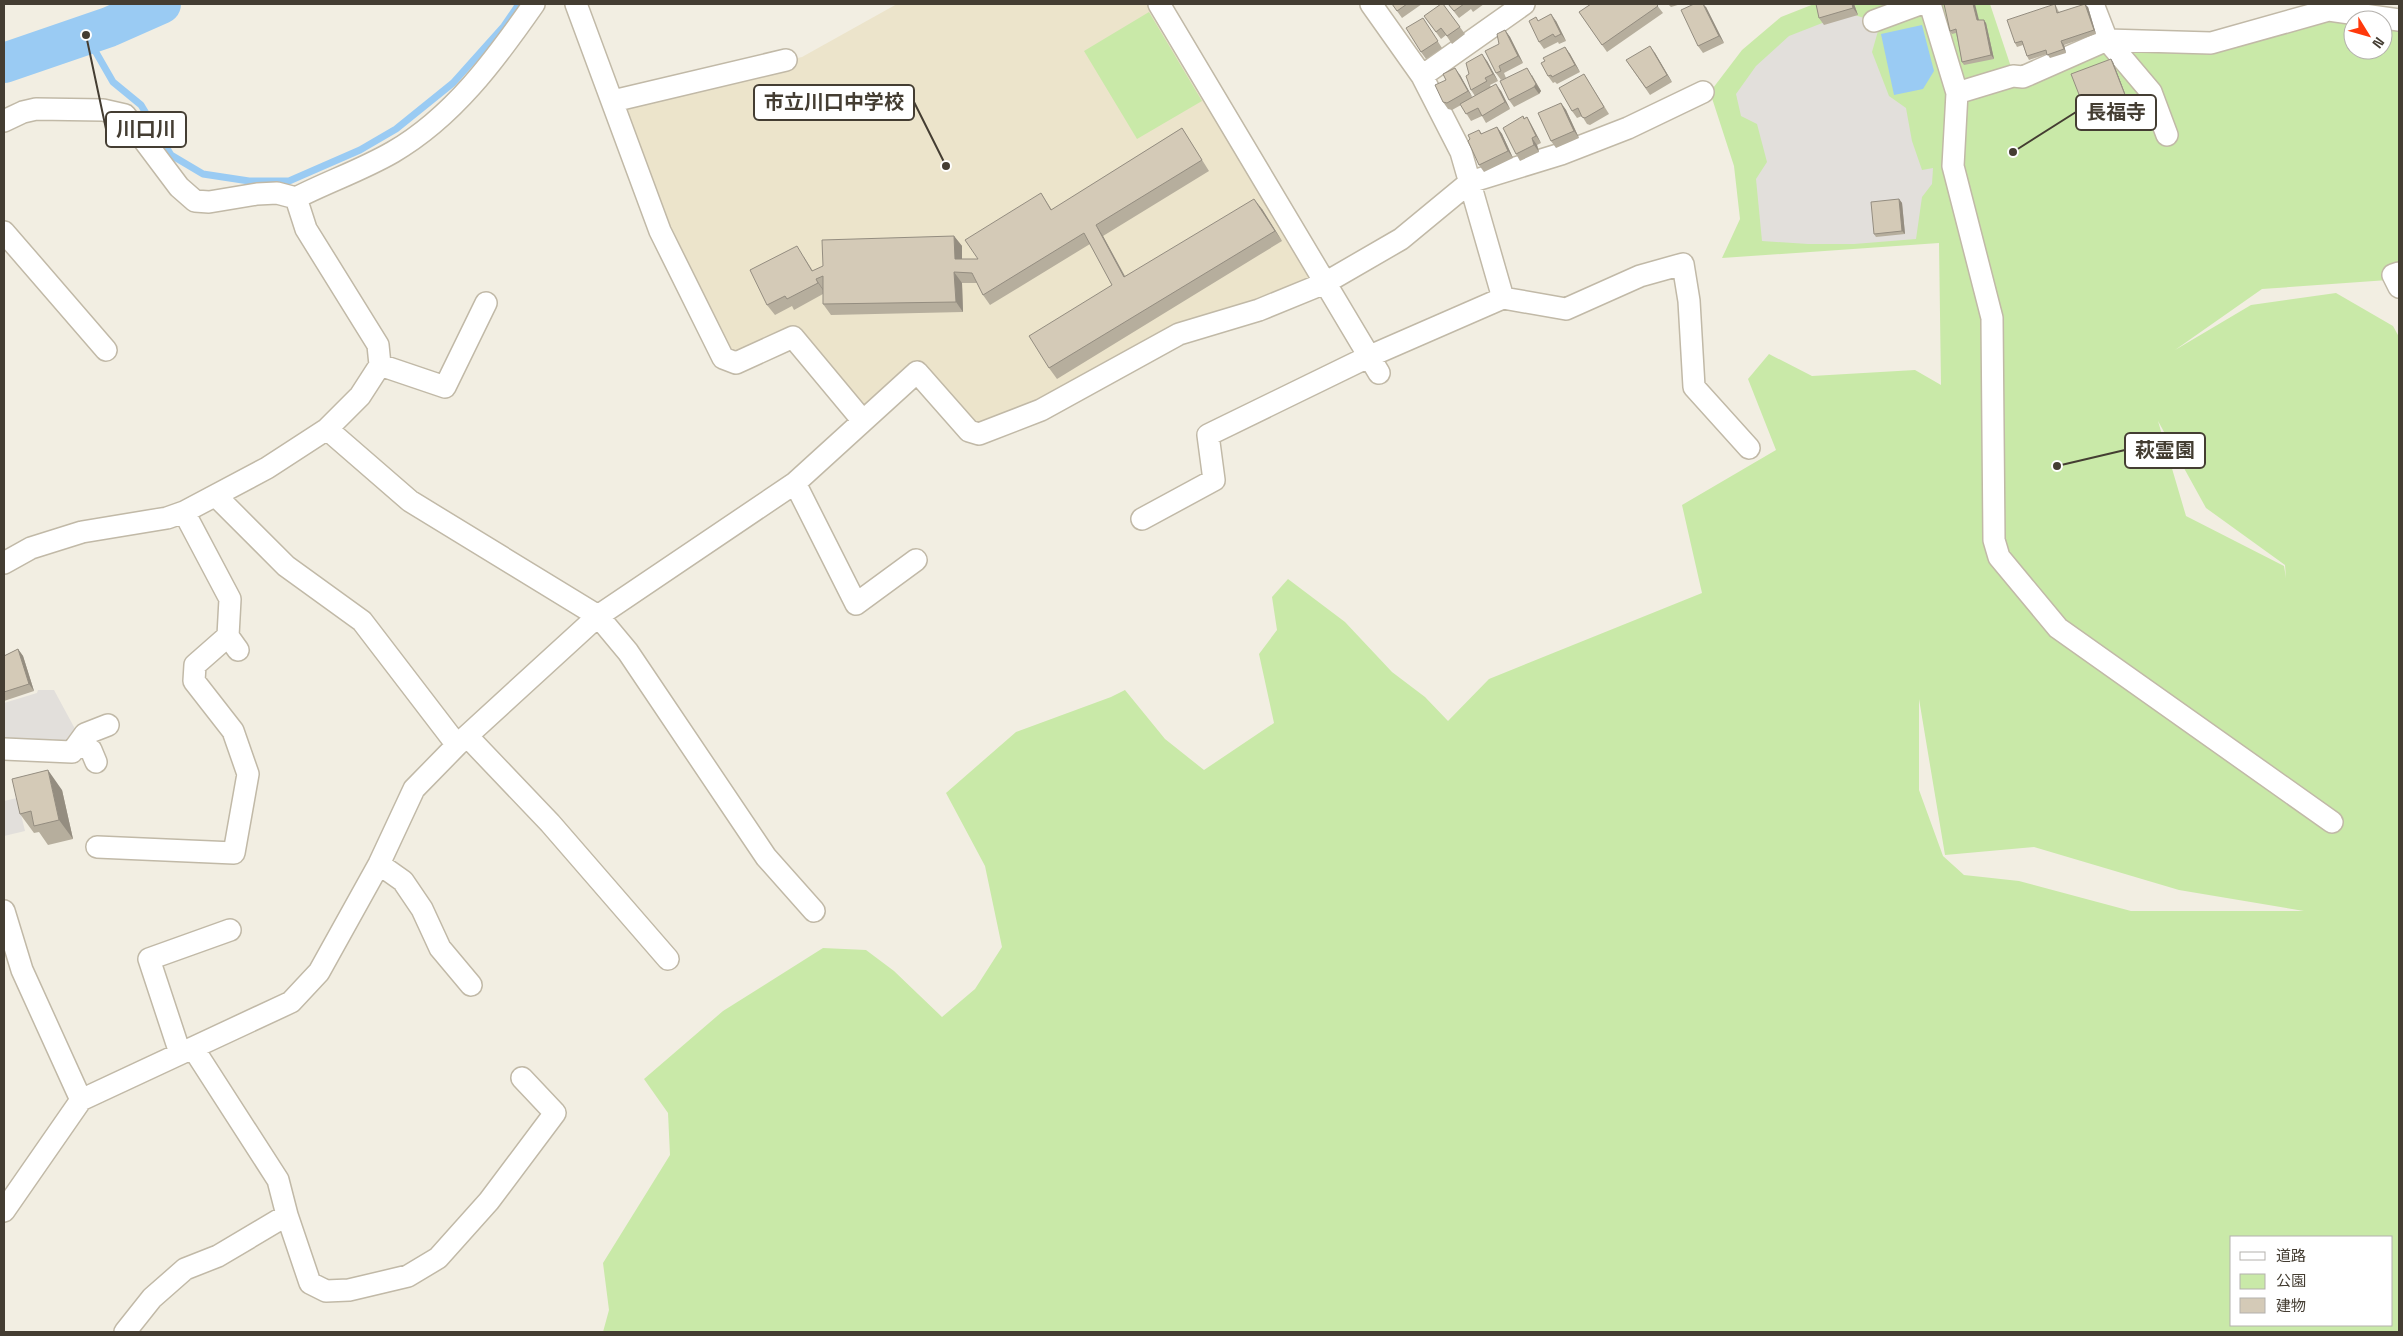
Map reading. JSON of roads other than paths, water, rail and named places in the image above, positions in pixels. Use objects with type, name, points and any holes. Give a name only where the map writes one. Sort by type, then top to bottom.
[{"type":"street","points":[[4,121],[23,112],[36,109],[103,110],[125,115],[179,188],[195,201],[209,202],[257,194],[277,193],[296,198],[393,152],[428,127],[456,103],[477,79],[506,45],[534,4]]},
{"type":"street","points":[[576,4],[660,231],[723,358],[736,363],[793,337],[863,421]]},
{"type":"street","points":[[1160,4],[1374,365]]},
{"type":"street","points":[[1371,4],[1422,76],[1461,152],[1503,298]]},
{"type":"street","points":[[1422,76],[1524,4]]},
{"type":"street","points":[[1874,21],[1920,4]]},
{"type":"street","points":[[1930,4],[1957,93],[1953,166],[1992,318],[1994,540],[1999,557],[2058,628],[2332,822]]},
{"type":"street","points":[[2093,4],[2107,40],[2151,92],[2167,135]]},
{"type":"street","points":[[1957,93],[2013,76],[2023,78],[2107,40],[2211,43],[2329,10],[2399,20]]},
{"type":"street","points":[[613,101],[786,60]]},
{"type":"street","points":[[4,1210],[81,1100],[291,1002],[319,972],[379,864],[414,789],[462,741],[598,616],[795,483],[917,372],[969,431],[979,434],[1041,410],[1179,334],[1259,310],[1325,283],[1401,238],[1470,182],[1561,154],[1628,128],[1703,92]]},
{"type":"street","points":[[4,562],[31,548],[82,532],[167,518],[184,512],[216,496],[327,429],[360,396],[380,365],[378,345],[306,229],[296,198]]},
{"type":"street","points":[[4,232],[106,350]]},
{"type":"street","points":[[1142,519],[1214,480],[1208,434],[1374,365],[1503,298],[1566,309],[1640,276],[1682,264],[1689,301],[1694,387],[1749,448]]},
{"type":"street","points":[[2399,273],[2393,275],[2399,287]]},
{"type":"street","points":[[380,365],[445,386],[486,303]]},
{"type":"street","points":[[327,429],[410,501],[598,616],[628,652],[766,857],[814,911]]},
{"type":"street","points":[[795,483],[856,604],[916,560]]},
{"type":"street","points":[[216,496],[286,566],[362,621],[462,741],[550,823],[668,959]]},
{"type":"street","points":[[97,847],[234,852],[248,774],[233,731],[194,681],[196,665],[233,643],[230,599],[184,512]]},
{"type":"street","points":[[4,749],[72,752],[85,734],[108,725]]},
{"type":"street","points":[[78,744],[91,750],[96,762]]},
{"type":"street","points":[[379,864],[403,881],[422,909],[440,948],[471,985]]},
{"type":"street","points":[[4,911],[22,970],[81,1100]]},
{"type":"street","points":[[230,930],[149,959],[186,1050],[278,1180],[287,1215],[310,1283],[326,1291],[350,1290],[408,1276],[438,1258],[489,1200],[554,1113],[522,1078]]},
{"type":"street","points":[[125,1332],[152,1298],[185,1269],[218,1256],[287,1215]]},
{"type":"water","points":[[1922,25],[1934,71],[1923,89],[1894,95],[1881,34]]},
{"type":"waterway","points":[[4,63],[109,27],[161,4]]},
{"type":"waterway","points":[[86,35],[113,82],[141,105],[171,155],[203,174],[249,181],[289,181],[360,150],[396,129],[453,83],[504,26],[519,4]]},
{"type":"place","name":"川口川","points":[[86,35]]},
{"type":"place","name":"長福寺","points":[[2013,152]]},
{"type":"place","name":"市立川口中学校","points":[[946,166]]},
{"type":"place","name":"萩霊園","points":[[2057,466]]}]
